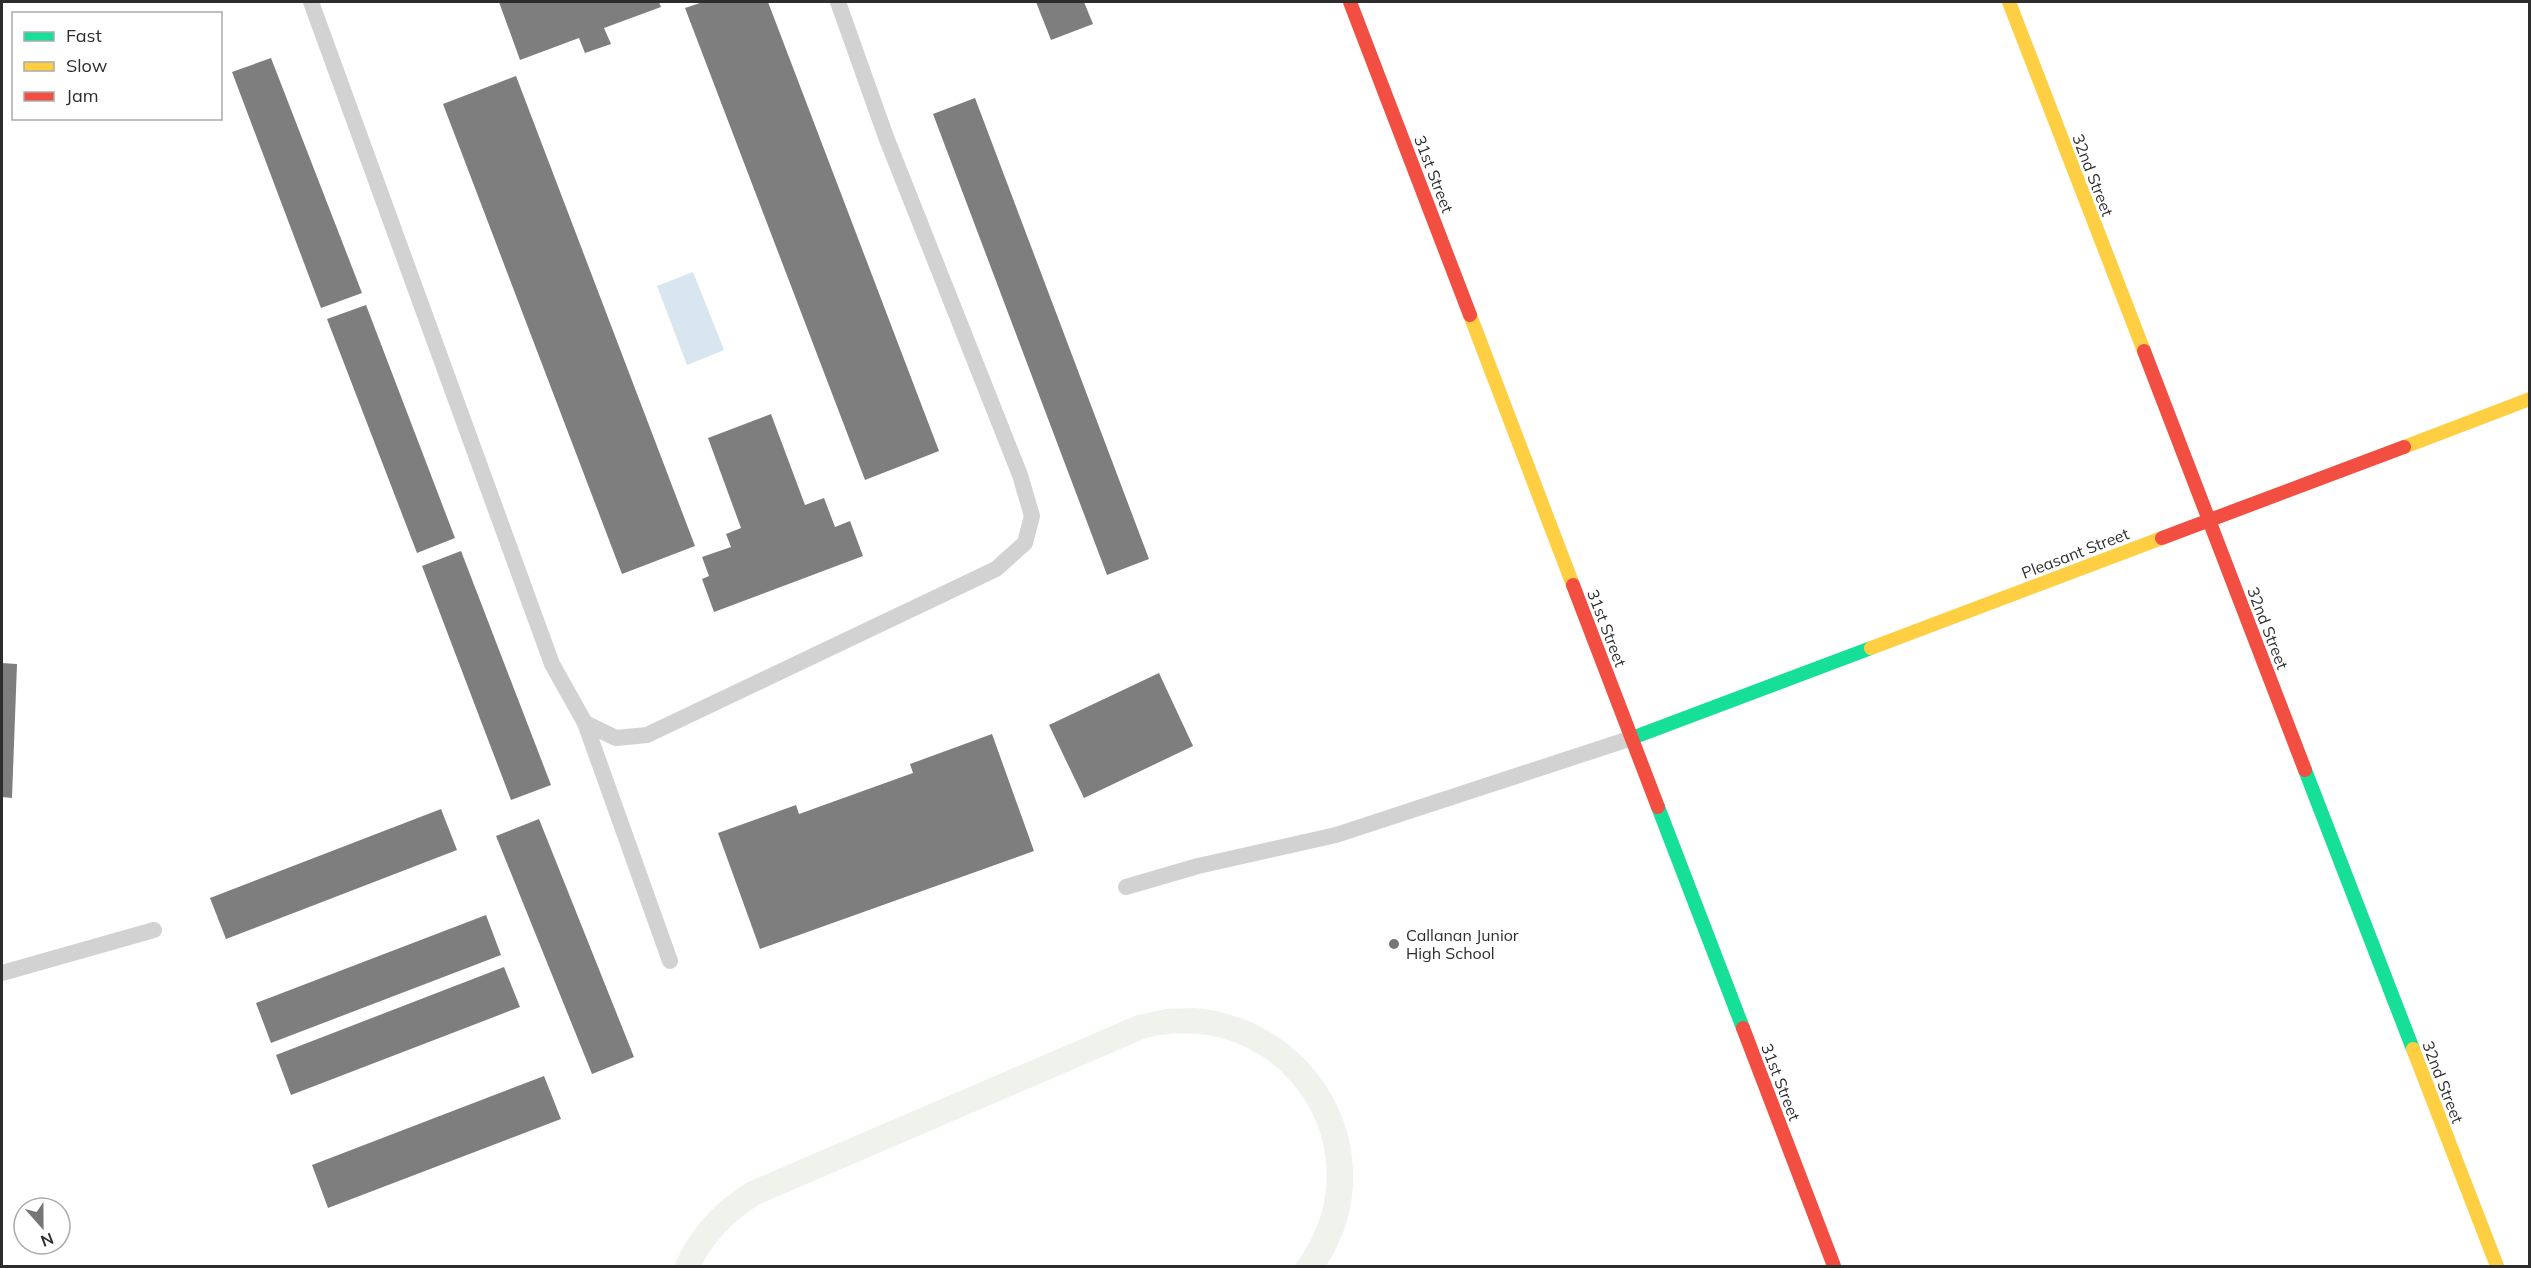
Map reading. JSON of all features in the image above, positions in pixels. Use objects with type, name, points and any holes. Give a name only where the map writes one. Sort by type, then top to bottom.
[{"type":"street","name":"31st Street","points":[[1350,2],[1834,1266]]},
{"type":"street","name":"32nd Street","points":[[2009,2],[2497,1266]]},
{"type":"street","name":"Pleasant Street","points":[[1632,738],[2529,399]]},
{"type":"lane","points":[[311,2],[552,664],[585,723],[670,961]]},
{"type":"lane","points":[[585,723],[616,738],[647,735],[996,569],[1024,543],[1032,516],[1020,475],[886,137],[838,2]]},
{"type":"lane","points":[[1126,886],[1198,866],[1335,835],[1632,738]]},
{"type":"lane","points":[[2,973],[154,930]]},
{"type":"shaded area","points":[[693,272],[724,350],[687,365],[657,286]]},
{"type":"shaded area","points":[[1194,1008],[1239,1017],[1278,1037],[1310,1065],[1334,1100],[1349,1139],[1353,1181],[1346,1224],[1326,1266],[1294,1266],[1318,1223],[1327,1179],[1321,1136],[1304,1098],[1276,1066],[1239,1044],[1195,1034],[1146,1038],[760,1204],[726,1231],[701,1266],[674,1266],[688,1240],[704,1218],[724,1199],[748,1182],[1137,1015],[1166,1009]]},
{"type":"building","points":[[499,2],[659,2],[661,7],[604,28],[611,44],[585,53],[579,38],[520,60]]},
{"type":"building","points":[[703,2],[768,2],[939,451],[865,480],[685,8]]},
{"type":"building","points":[[1036,2],[1084,2],[1093,24],[1051,40]]},
{"type":"building","points":[[271,58],[362,293],[321,308],[232,72]]},
{"type":"building","points":[[516,76],[695,546],[622,574],[443,104]]},
{"type":"building","points":[[975,98],[1149,559],[1107,575],[933,114]]},
{"type":"building","points":[[366,305],[455,538],[417,553],[327,319]]},
{"type":"building","points":[[771,414],[805,505],[824,498],[835,527],[850,521],[863,556],[714,612],[702,579],[709,576],[702,557],[731,547],[726,534],[741,528],[708,438]]},
{"type":"building","points":[[461,551],[551,785],[511,800],[422,566]]},
{"type":"building","points":[[2,663],[17,664],[12,798],[2,797]]},
{"type":"building","points":[[1159,673],[1193,746],[1084,798],[1049,725]]},
{"type":"building","points":[[992,734],[1034,851],[760,949],[718,833],[796,805],[799,814],[913,773],[910,764]]},
{"type":"building","points":[[441,809],[457,850],[226,939],[210,898]]},
{"type":"building","points":[[539,819],[634,1057],[592,1074],[496,836]]},
{"type":"building","points":[[486,915],[501,955],[271,1043],[256,1003]]},
{"type":"building","points":[[504,967],[520,1007],[291,1095],[276,1055]]},
{"type":"building","points":[[544,1076],[561,1119],[328,1208],[312,1165]]},
{"type":"traffic: fast","points":[[1632,738],[1871,648]]},
{"type":"traffic: fast","points":[[2305,770],[2413,1049]]},
{"type":"traffic: fast","points":[[1658,807],[1743,1028]]},
{"type":"traffic: slow","points":[[2009,2],[2144,351]]},
{"type":"traffic: slow","points":[[1470,315],[1573,585]]},
{"type":"traffic: slow","points":[[2404,447],[2530,399]]},
{"type":"traffic: slow","points":[[1871,648],[2162,538]]},
{"type":"traffic: slow","points":[[2413,1049],[2497,1266]]},
{"type":"traffic: jam","points":[[1350,2],[1470,315]]},
{"type":"traffic: jam","points":[[2144,351],[2305,770]]},
{"type":"traffic: jam","points":[[2162,538],[2404,447]]},
{"type":"traffic: jam","points":[[1573,585],[1658,807]]},
{"type":"traffic: jam","points":[[1743,1028],[1834,1266]]},
{"type":"place","name":"Callanan Junior High School","points":[[1394,944]]}]
